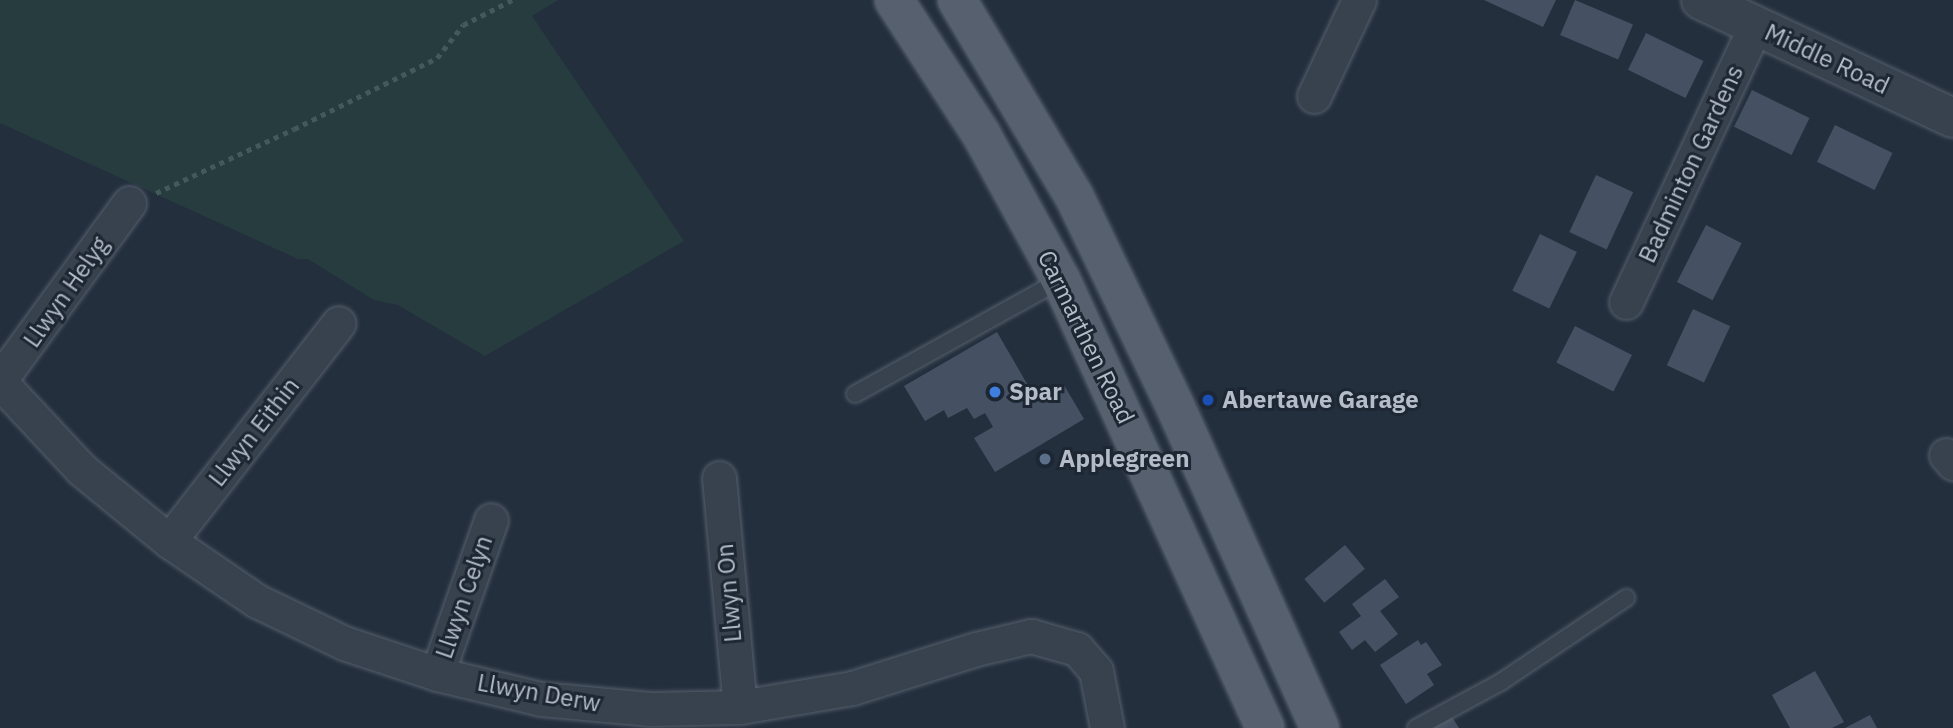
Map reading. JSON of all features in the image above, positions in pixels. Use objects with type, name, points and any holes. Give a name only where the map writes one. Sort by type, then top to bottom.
[{"type":"main road","name":"Carmarthen Road","points":[[894,0],[981,134],[1061,280],[1265,728]]},
{"type":"main road","name":"Carmarthen Road","points":[[957,0],[1074,196],[1175,406],[1315,726]]},
{"type":"street","points":[[1314,96],[1359,0]]},
{"type":"street","name":"Middle Road","points":[[1701,0],[1953,118]]},
{"type":"street","name":"Badminton Gardens","points":[[1626,302],[1756,25]]},
{"type":"street","name":"Llwyn Helyg","points":[[0,381],[129,203]]},
{"type":"street","name":"Llwyn Eithin","points":[[169,541],[339,323]]},
{"type":"street","name":"Llwyn Derw","points":[[0,381],[81,469],[169,541],[257,601],[344,643],[437,674],[541,699],[651,709],[740,707],[852,688],[976,649],[1031,636],[1077,649],[1096,671],[1107,728]]},
{"type":"street","name":"Llwyn On","points":[[719,478],[740,707]]},
{"type":"street","name":"Llwyn Celyn","points":[[437,674],[491,520]]},
{"type":"lane","points":[[855,394],[1061,280]]},
{"type":"lane","points":[[1416,728],[1501,682],[1626,598]]},
{"type":"path","points":[[129,203],[183,183],[437,58],[463,25],[512,0]]},
{"type":"green space","points":[[0,0],[558,0],[532,16],[684,241],[485,356],[398,305],[374,300],[308,259],[298,259],[0,123]]},
{"type":"building","points":[[1484,0],[1556,0],[1543,27]]},
{"type":"building","points":[[1575,0],[1633,25],[1618,60],[1560,35]]},
{"type":"building","points":[[1646,33],[1704,61],[1686,98],[1628,70]]},
{"type":"building","points":[[1752,90],[1810,118],[1792,155],[1734,127]]},
{"type":"building","points":[[1835,125],[1893,153],[1875,190],[1817,162]]},
{"type":"building","points":[[1596,175],[1633,192],[1607,249],[1569,232]]},
{"type":"building","points":[[1706,225],[1742,243],[1713,300],[1677,282]]},
{"type":"building","points":[[1540,234],[1577,252],[1549,309],[1512,291]]},
{"type":"building","points":[[1693,309],[1730,326],[1704,383],[1667,365]]},
{"type":"building","points":[[1575,326],[1632,355],[1613,392],[1556,363]]},
{"type":"building","points":[[997,332],[1037,401],[1064,385],[1084,419],[995,472],[974,438],[993,427],[985,413],[974,419],[967,408],[948,418],[944,410],[925,421],[904,386]]},
{"type":"building","points":[[1345,545],[1365,569],[1324,603],[1304,579]]},
{"type":"building","points":[[1385,579],[1399,597],[1380,611],[1398,634],[1375,652],[1365,640],[1352,650],[1339,632],[1361,616],[1352,604]]},
{"type":"building","points":[[1418,640],[1421,645],[1426,642],[1442,665],[1427,674],[1434,685],[1406,704],[1380,665]]},
{"type":"building","points":[[1815,671],[1844,722],[1832,728],[1790,728],[1772,695]]},
{"type":"building","points":[[1450,714],[1459,728],[1428,728]]},
{"type":"building","points":[[1870,715],[1877,728],[1845,728]]},
{"type":"place","name":"Spar","points":[[995,392]]},
{"type":"place","name":"Abertawe Garage","points":[[1208,400]]},
{"type":"place","name":"Applegreen","points":[[1045,459]]}]
